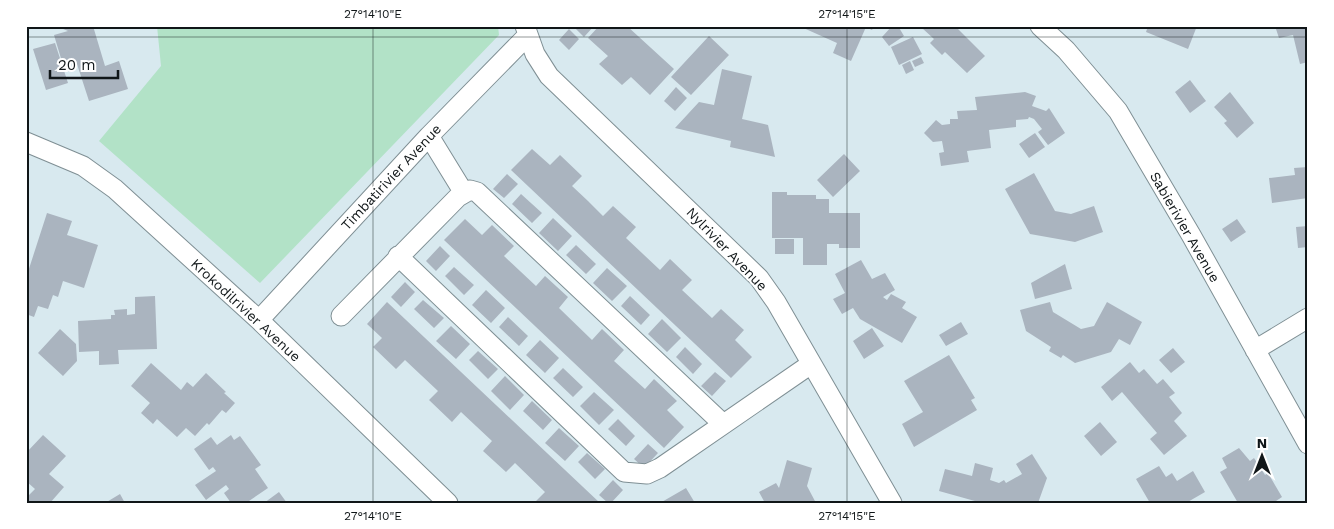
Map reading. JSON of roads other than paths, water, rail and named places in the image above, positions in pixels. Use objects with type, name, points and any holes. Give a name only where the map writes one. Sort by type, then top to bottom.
[{"type":"street","name":"Sabierivier Avenue","points":[[1040,26],[1066,50],[1118,111],[1308,444]]},
{"type":"street","name":"Timbatirivier Avenue","points":[[259,320],[526,31]]},
{"type":"street","name":"Nylrivier Avenue","points":[[526,31],[549,76],[759,278],[776,302],[892,503]]},
{"type":"street","points":[[429,136],[464,193]]},
{"type":"street","name":"Krokodilrivier Avenue","points":[[26,142],[84,166],[115,189],[259,320],[448,503]]},
{"type":"street","points":[[341,316],[398,256],[464,193],[470,190],[477,192],[722,423]]},
{"type":"street","points":[[398,256],[624,472],[647,474],[660,468],[722,423],[811,364]]},
{"type":"street","points":[[1255,350],[1308,318]]}]
